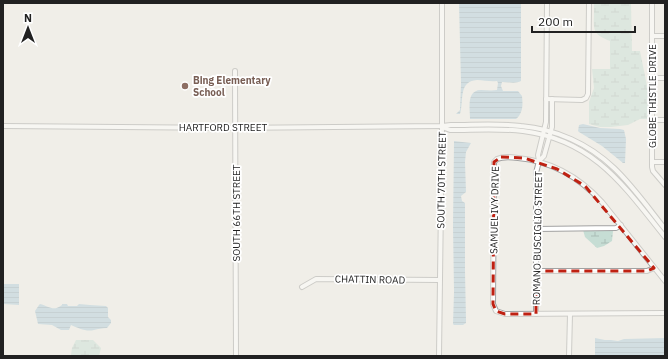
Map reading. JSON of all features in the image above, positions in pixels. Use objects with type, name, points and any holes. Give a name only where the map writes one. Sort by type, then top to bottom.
[{"type":"street","name":"SOUTH 70TH STREET","points":[[439,356],[442,3]]},
{"type":"street","name":"ROMANO BUSCIGLIO STREET","points":[[536,314],[536,173],[538,155],[546,122],[547,3]]},
{"type":"street","points":[[546,99],[582,100],[586,98],[588,94],[589,3]]},
{"type":"street","name":"GLOBE THISTLE DRIVE","points":[[652,3],[652,162],[654,171],[665,185]]},
{"type":"street","points":[[652,36],[665,36]]},
{"type":"street","name":"SOUTH 66TH STREET","points":[[235,71],[236,356]]},
{"type":"street","points":[[652,78],[665,78]]},
{"type":"street","name":"ROMANO BUSCIGLIO STREET","points":[[538,161],[544,156],[550,134],[552,123],[552,100]]},
{"type":"street","points":[[652,120],[665,120]]},
{"type":"street","points":[[442,126],[514,125],[545,130],[592,157],[608,170],[622,184],[665,237]]},
{"type":"street","name":"HARTFORD STREET","points":[[3,126],[236,128],[442,126]]},
{"type":"street","points":[[442,126],[450,130],[510,130],[543,135],[550,134],[566,137],[579,143],[595,152],[609,163],[627,181],[665,229]]},
{"type":"street","name":"SAMUEL IVY DRIVE","points":[[665,281],[597,197],[577,180],[558,169],[538,161],[524,158],[501,157],[494,162],[493,304],[496,311],[505,314],[665,313]]},
{"type":"street","points":[[652,162],[665,162]]},
{"type":"street","points":[[536,229],[616,228],[620,225]]},
{"type":"street","points":[[536,271],[647,271],[654,268]]},
{"type":"street","name":"CHATTIN ROAD","points":[[302,287],[316,279],[440,280]]},
{"type":"street","points":[[569,356],[570,314]]},
{"type":"highlighted area","points":[[501,157],[524,158],[557,169],[585,186],[654,268],[647,271],[536,271],[536,314],[505,314],[496,311],[493,304],[494,162]]},
{"type":"green space","points":[[594,3],[631,3],[632,51],[640,51],[650,101],[647,119],[640,119],[628,125],[611,127],[600,127],[589,124],[589,102],[594,88],[592,69],[610,69],[610,41],[601,37],[596,32],[594,26]]},
{"type":"green space","points":[[583,230],[613,230],[612,241],[597,248],[585,237]]},
{"type":"green space","points":[[76,340],[93,340],[101,348],[99,356],[72,356],[72,348]]},
{"type":"water","points":[[459,3],[521,3],[521,81],[514,83],[502,82],[501,86],[503,91],[518,91],[522,96],[522,109],[516,119],[470,119],[470,101],[473,93],[481,90],[497,90],[497,81],[477,80],[471,81],[467,84],[463,92],[460,114],[456,114],[460,110],[461,84]]},
{"type":"water","points":[[583,124],[600,128],[624,130],[626,139],[625,163],[602,146],[579,132],[579,125]]},
{"type":"water","points":[[454,141],[471,143],[466,152],[466,192],[461,196],[462,201],[465,203],[466,323],[463,325],[453,324]]},
{"type":"water","points":[[3,284],[19,284],[19,305],[3,304]]},
{"type":"water","points":[[40,304],[51,308],[59,307],[62,304],[67,304],[68,306],[77,306],[79,304],[106,306],[108,308],[108,317],[111,320],[111,323],[107,328],[91,330],[82,329],[71,325],[69,330],[61,330],[52,325],[38,324],[35,311]]},
{"type":"water","points":[[595,338],[618,341],[624,339],[665,338],[665,356],[595,356]]},
{"type":"place","name":"Bing Elementary School","points":[[185,86]]}]
